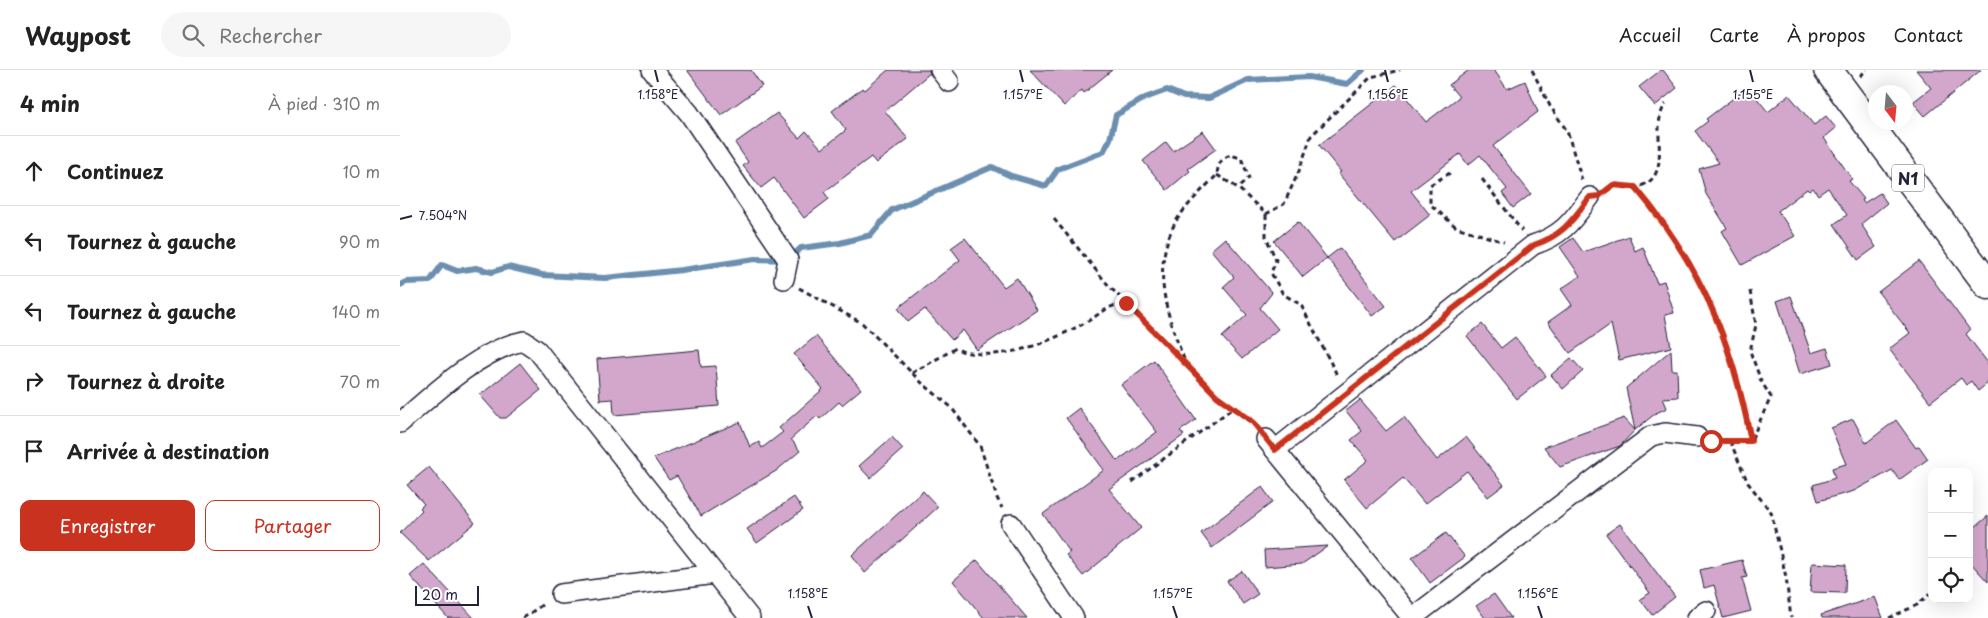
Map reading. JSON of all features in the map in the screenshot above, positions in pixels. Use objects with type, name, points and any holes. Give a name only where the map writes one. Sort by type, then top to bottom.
[{"type":"highway","name":"N1","points":[[1828,70],[1988,285]]},
{"type":"street","points":[[652,70],[689,113],[788,260],[784,279]]},
{"type":"street","points":[[1590,197],[1569,226],[1552,238],[1531,246],[1352,389],[1271,444],[1412,618],[1651,436],[1665,433],[1697,437]]},
{"type":"street","points":[[400,423],[452,378],[508,344],[524,341],[536,350],[750,618]]},
{"type":"street","points":[[1011,524],[1074,618]]},
{"type":"street","points":[[561,594],[715,574]]},
{"type":"path","points":[[1266,214],[1284,204],[1299,171],[1311,136],[1371,77],[1400,70]]},
{"type":"path","points":[[1532,70],[1550,106],[1567,131],[1584,188],[1590,197],[1599,196],[1613,185],[1635,187],[1645,184],[1654,176],[1660,161],[1658,131],[1663,108],[1666,104]]},
{"type":"path","points":[[1185,362],[1166,313],[1161,262],[1174,224],[1217,175],[1218,165],[1230,155],[1241,158],[1248,178],[1238,188]]},
{"type":"path","points":[[1450,173],[1430,185],[1430,204],[1456,227],[1531,246]]},
{"type":"path","points":[[1217,175],[1238,188],[1266,214],[1266,237],[1276,260],[1271,273],[1283,294],[1301,305],[1338,376],[1352,389]]},
{"type":"path","points":[[1482,179],[1531,246]]},
{"type":"path","points":[[1635,187],[1689,263],[1707,295],[1722,330],[1751,441]]},
{"type":"path","points":[[1054,219],[1109,286],[1217,396],[1252,421],[1271,444]]},
{"type":"path","points":[[784,279],[862,323],[912,373],[951,407],[980,446],[997,498],[1011,524]]},
{"type":"path","points":[[1750,291],[1756,326],[1750,351],[1761,382],[1771,397],[1751,441]]},
{"type":"path","points":[[912,373],[956,348],[962,352],[1001,355],[1017,350],[1070,331],[1112,305],[1126,303]]},
{"type":"path","points":[[1132,482],[1233,408]]},
{"type":"path","points":[[1697,437],[1711,441],[1751,441]]},
{"type":"path","points":[[1730,441],[1748,483],[1771,512],[1786,577],[1791,618]]},
{"type":"path","points":[[523,618],[561,594]]},
{"type":"path","points":[[1890,618],[1917,605],[1928,595]]},
{"type":"building","points":[[687,70],[751,70],[762,86],[721,115]]},
{"type":"building","points":[[888,70],[929,70],[930,73],[885,111],[908,139],[876,163],[871,157],[824,192],[829,199],[804,218],[774,178],[761,188],[743,166],[748,162],[735,143],[777,113],[799,138],[806,131],[822,149],[846,130],[832,111],[863,88],[865,90]]},
{"type":"building","points":[[1030,70],[1112,70],[1084,93],[1082,90],[1064,106]]},
{"type":"building","points":[[1469,70],[1494,70],[1507,89],[1525,81],[1538,112],[1493,146],[1531,194],[1513,208],[1502,193],[1507,189],[1480,155],[1468,165],[1460,154],[1411,191],[1430,215],[1395,242],[1338,173],[1341,172],[1319,145],[1396,85],[1426,122],[1459,97],[1449,85]]},
{"type":"building","points":[[1661,70],[1677,88],[1655,106],[1639,87]]},
{"type":"building","points":[[1916,70],[1981,70],[1925,116],[1913,102],[1931,88]]},
{"type":"building","points":[[1748,87],[1768,112],[1789,95],[1814,125],[1826,116],[1836,128],[1824,138],[1852,179],[1849,181],[1864,199],[1862,200],[1864,203],[1880,193],[1887,203],[1861,224],[1876,247],[1858,260],[1834,224],[1847,215],[1828,188],[1818,195],[1813,188],[1809,191],[1807,189],[1778,211],[1795,236],[1742,265],[1722,231],[1727,228],[1706,194],[1699,169],[1719,163],[1695,131],[1708,121],[1706,119]]},
{"type":"building","points":[[1203,131],[1216,149],[1188,169],[1190,171],[1167,190],[1143,161],[1166,142],[1173,151]]},
{"type":"building","points":[[1298,222],[1327,258],[1303,277],[1274,241]]},
{"type":"building","points":[[1629,236],[1635,251],[1643,247],[1657,283],[1664,281],[1674,313],[1665,315],[1671,347],[1619,360],[1611,324],[1570,353],[1548,322],[1572,305],[1561,289],[1580,276],[1560,247],[1573,238],[1583,252]]},
{"type":"building","points":[[965,238],[1004,287],[1017,278],[1037,310],[977,350],[963,330],[952,340],[925,309],[908,322],[898,308],[960,260],[951,248]]},
{"type":"building","points":[[1225,238],[1272,293],[1260,308],[1278,329],[1242,359],[1222,337],[1247,315],[1223,287],[1234,277],[1211,250]]},
{"type":"building","points":[[1340,248],[1386,306],[1372,316],[1327,258]]},
{"type":"building","points":[[1919,261],[1970,330],[1966,334],[1988,363],[1988,383],[1978,391],[1971,381],[1966,385],[1961,378],[1930,402],[1889,349],[1910,333],[1878,292]]},
{"type":"building","points":[[1791,296],[1811,353],[1827,348],[1832,364],[1800,374],[1777,301]]},
{"type":"building","points":[[1482,324],[1501,348],[1515,337],[1546,376],[1517,399],[1467,336]]},
{"type":"building","points":[[816,336],[861,389],[842,405],[839,402],[820,419],[817,416],[791,439],[800,451],[776,471],[701,516],[677,476],[669,480],[654,458],[740,422],[750,447],[759,442],[762,448],[783,432],[779,428],[823,389],[794,354]]},
{"type":"building","points":[[699,350],[701,367],[716,366],[719,406],[614,415],[613,399],[600,400],[597,359]]},
{"type":"building","points":[[1671,350],[1672,370],[1677,370],[1678,397],[1663,398],[1667,408],[1656,413],[1635,430],[1626,388]]},
{"type":"building","points":[[1571,358],[1583,371],[1563,389],[1551,375]]},
{"type":"building","points":[[1154,360],[1196,420],[1180,431],[1184,435],[1109,489],[1141,528],[1083,576],[1066,555],[1070,552],[1043,514],[1104,470],[1066,418],[1079,408],[1117,461],[1157,432],[1121,385]]},
{"type":"building","points":[[520,363],[541,390],[506,418],[500,418],[480,395]]},
{"type":"building","points":[[1360,400],[1386,431],[1404,417],[1437,460],[1466,437],[1504,485],[1488,497],[1467,471],[1425,504],[1403,478],[1367,508],[1344,480],[1368,460],[1351,440],[1362,431],[1346,411]]},
{"type":"building","points":[[1624,418],[1635,430],[1620,446],[1560,467],[1544,447]]},
{"type":"building","points":[[1853,419],[1866,443],[1896,420],[1916,448],[1919,446],[1928,459],[1899,480],[1892,470],[1854,491],[1818,501],[1813,485],[1835,478],[1832,468],[1846,464],[1831,428]]},
{"type":"building","points":[[892,437],[903,449],[870,478],[859,466]]},
{"type":"building","points":[[429,467],[475,523],[429,561],[400,533],[422,510],[420,508],[424,504],[407,485]]},
{"type":"building","points":[[1262,487],[1273,502],[1212,548],[1201,533]]},
{"type":"building","points":[[923,491],[938,507],[865,573],[852,555]]},
{"type":"building","points":[[794,497],[803,510],[757,543],[747,529]]},
{"type":"building","points":[[1988,516],[1988,582],[1973,565],[1973,529]]},
{"type":"building","points":[[1620,524],[1675,597],[1652,615],[1640,599],[1650,593],[1606,534]]},
{"type":"building","points":[[1446,533],[1465,557],[1430,583],[1412,558]]},
{"type":"building","points":[[1328,546],[1302,564],[1265,567],[1264,550]]},
{"type":"building","points":[[977,560],[1027,618],[984,618],[953,581]]},
{"type":"building","points":[[1742,560],[1747,577],[1742,578],[1751,611],[1723,618],[1714,585],[1704,588],[1700,570]]},
{"type":"building","points":[[1812,563],[1846,565],[1845,593],[1810,592]]},
{"type":"building","points":[[424,564],[474,618],[448,618],[410,576]]},
{"type":"building","points":[[1242,571],[1258,594],[1243,604],[1227,581]]},
{"type":"building","points":[[1494,594],[1511,618],[1485,618],[1476,606]]},
{"type":"building","points":[[1875,597],[1883,618],[1822,618],[1821,615]]},
{"type":"waterway","points":[[400,285],[406,282],[430,281],[442,265],[457,271],[476,268],[492,272],[508,267],[542,275],[605,278],[682,270],[755,259],[788,260],[801,248],[840,243],[871,235],[892,210],[992,167],[1011,176],[1046,186],[1058,169],[1103,152],[1110,139],[1116,115],[1145,98],[1167,90],[1184,97],[1209,98],[1248,80],[1309,77],[1347,84],[1363,70]]},
{"type":"route","points":[[1126,303],[1217,396],[1252,421],[1275,450],[1534,245],[1552,238],[1569,226],[1590,197],[1599,196],[1613,185],[1635,187],[1689,263],[1707,295],[1722,330],[1747,418],[1751,441],[1711,441]]}]
